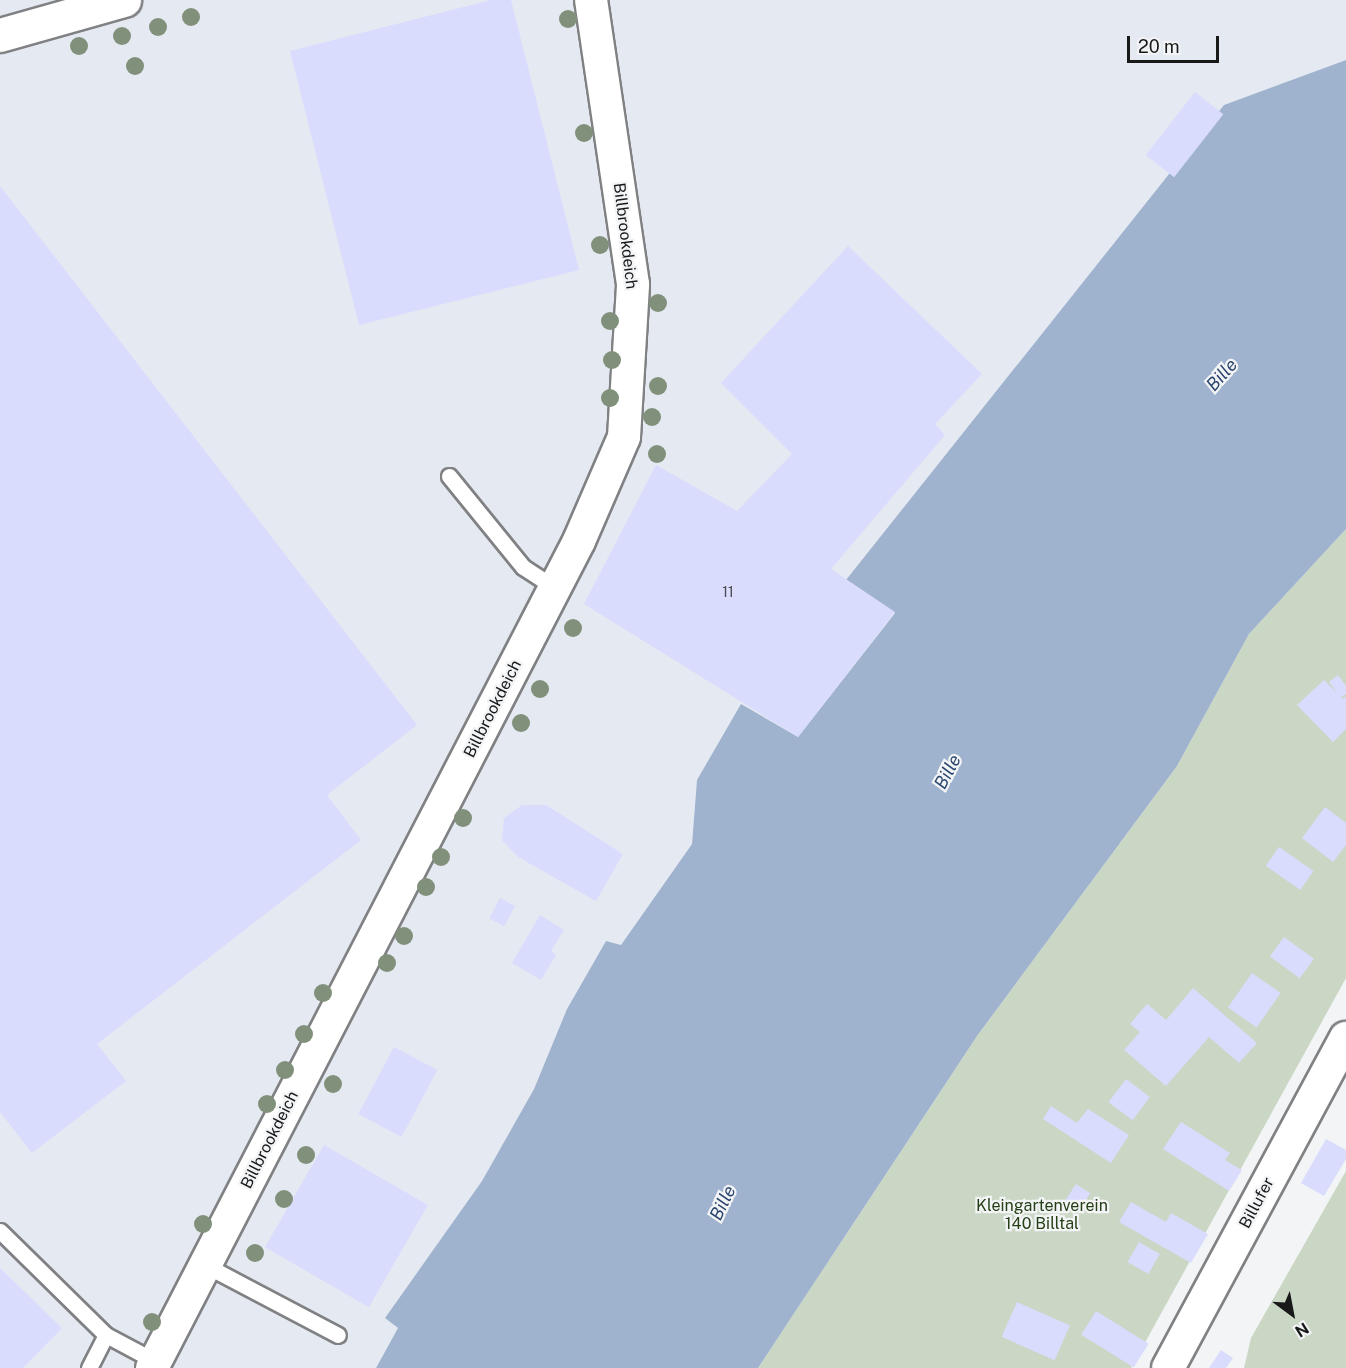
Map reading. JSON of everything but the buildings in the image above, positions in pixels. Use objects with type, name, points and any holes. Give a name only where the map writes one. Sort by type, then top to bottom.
[{"type":"street","points":[[0,35],[124,0]]},
{"type":"street","name":"Billbrookdeich","points":[[154,1364],[555,588],[624,437],[633,284],[591,0]]},
{"type":"street","name":"Billufer","points":[[1168,1368],[1346,1038]]},
{"type":"lane","points":[[449,476],[523,567],[555,588]]},
{"type":"lane","points":[[0,1232],[106,1335],[154,1364]]},
{"type":"lane","points":[[205,1265],[338,1335]]},
{"type":"lane","points":[[89,1368],[106,1335]]},
{"type":"shaded area","points":[[0,0],[1346,0],[1346,60],[1224,105],[895,612],[798,737],[742,705],[697,780],[692,844],[621,945],[606,941],[567,1009],[534,1089],[482,1181],[385,1318],[398,1328],[376,1368],[0,1368]]},
{"type":"green space","name":"Kleingartenverein 140 Billtal","points":[[1346,529],[1346,978],[1131,1368],[758,1368],[977,1036],[1177,766],[1249,634]]},
{"type":"green space","points":[[1346,1171],[1346,1368],[1244,1368],[1251,1338]]},
{"type":"water","name":"Bille","points":[[1346,60],[1346,529],[1249,634],[1177,766],[977,1036],[758,1368],[376,1368],[398,1328],[385,1318],[482,1181],[534,1089],[567,1009],[606,941],[621,945],[692,844],[697,780],[741,704],[798,737],[895,613],[846,580],[1224,105]]}]
